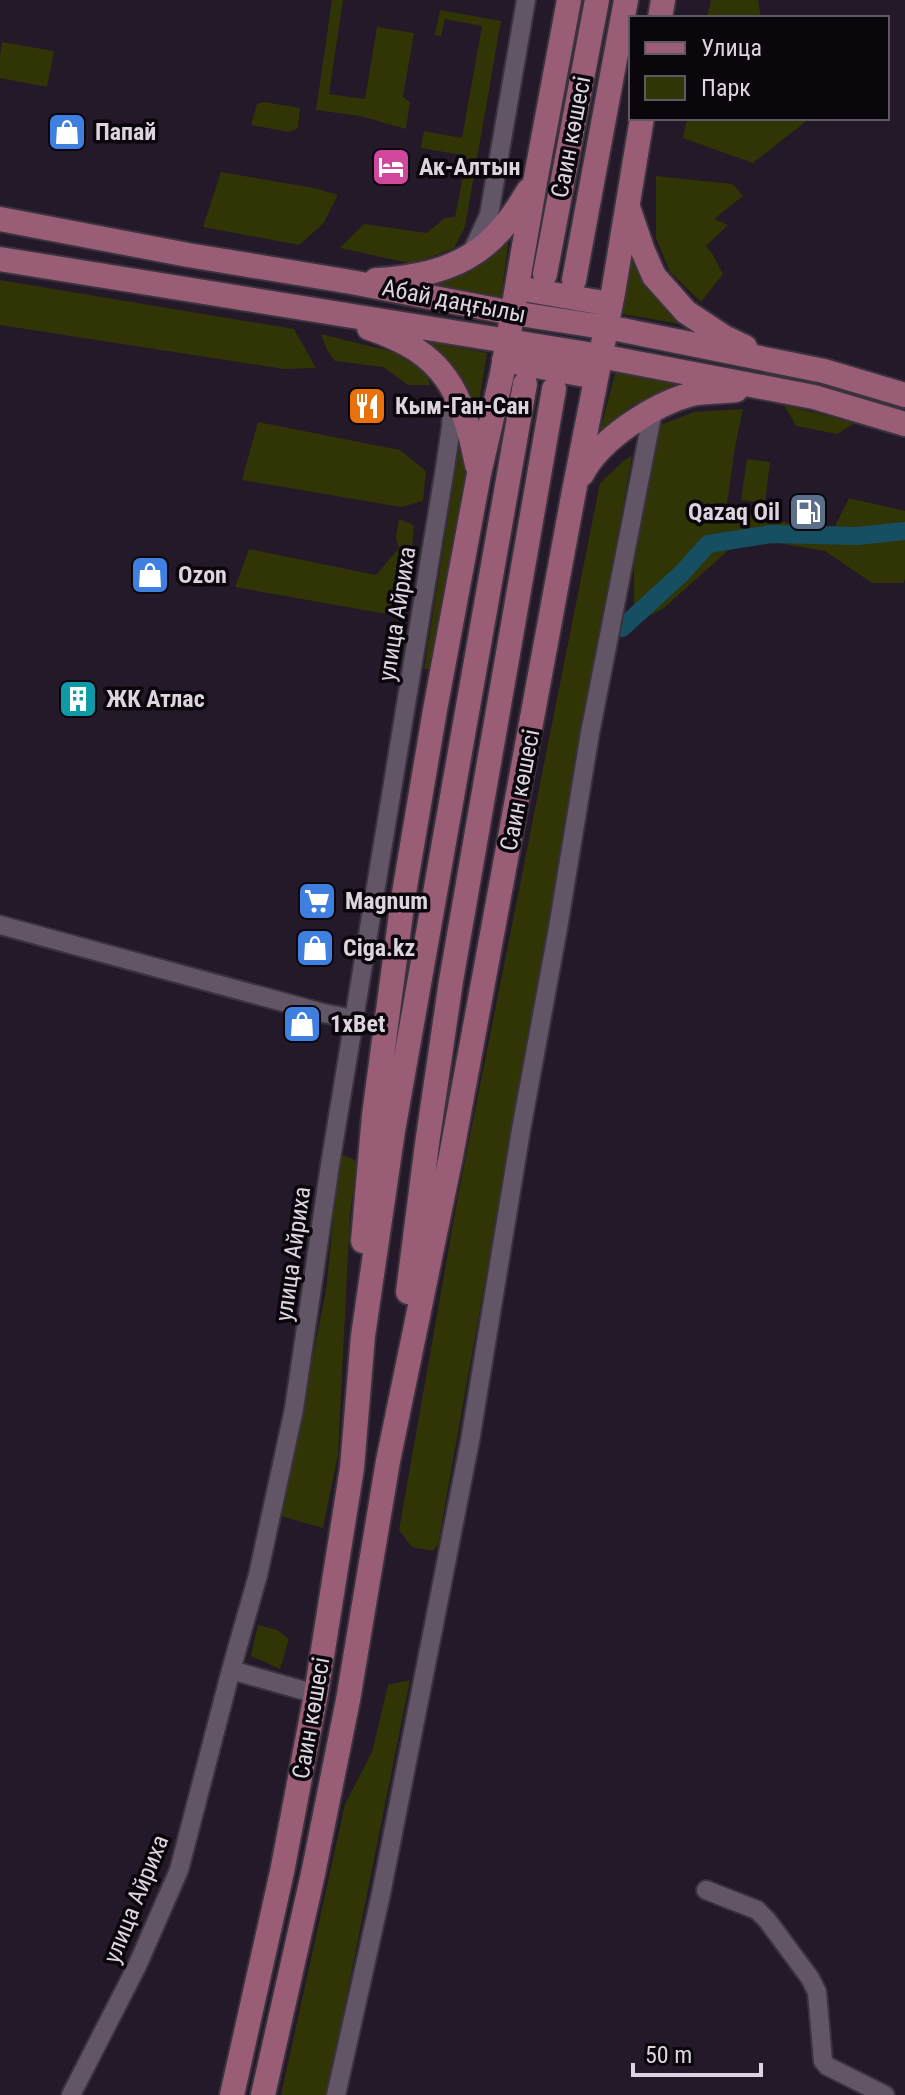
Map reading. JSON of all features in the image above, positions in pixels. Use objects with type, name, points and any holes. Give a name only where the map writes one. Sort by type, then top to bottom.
[{"type":"main road","name":"Саин көшесі","points":[[363,1336],[363,1225],[374,1115],[403,899],[435,710],[513,313],[569,0]]},
{"type":"main road","name":"Саин көшесі","points":[[545,274],[597,0]]},
{"type":"main road","name":"Саин көшесі","points":[[574,280],[626,0]]},
{"type":"main road","name":"Саин көшесі","points":[[263,2095],[345,1714],[388,1461],[451,1156],[606,328],[642,120]]},
{"type":"main road","points":[[351,282],[411,275],[444,268],[469,258],[505,225],[535,182]]},
{"type":"main road","points":[[627,204],[654,276],[686,312],[724,337],[773,360]]},
{"type":"main road","name":"Абай даңғылы","points":[[0,219],[773,360],[824,371],[905,395]]},
{"type":"main road","points":[[30,263],[43,248],[43,240],[34,224]]},
{"type":"main road","name":"Абай даңғылы","points":[[0,259],[313,310],[598,366]]},
{"type":"main road","points":[[517,288],[610,304]]},
{"type":"main road","points":[[313,310],[383,333],[414,347],[436,366],[450,382],[469,426],[479,474]]},
{"type":"main road","points":[[598,366],[763,387],[814,397],[905,424]]},
{"type":"main road","name":"Саин көшесі","points":[[232,2095],[282,1872],[316,1694],[352,1468],[363,1336],[396,1116],[525,384]]},
{"type":"main road","points":[[574,491],[588,463],[601,447],[653,411],[692,394],[763,387]]},
{"type":"main road","name":"Саин көшесі","points":[[388,1461],[427,1144],[451,981],[554,389]]},
{"type":"street","points":[[469,258],[489,215],[526,0]]},
{"type":"street","name":"улица Айриха","points":[[71,2095],[137,1966],[179,1870],[258,1575],[294,1409],[354,1019],[447,454],[454,390]]},
{"type":"street","points":[[336,2095],[381,1894],[470,1441],[590,733],[653,411]]},
{"type":"street","points":[[375,895],[403,899]]},
{"type":"street","points":[[0,925],[354,1019]]},
{"type":"street","points":[[231,1670],[316,1694]]},
{"type":"street","points":[[706,1890],[757,1910],[767,1920],[815,1986],[823,2061],[827,2066],[885,2095]]},
{"type":"green space","points":[[332,0],[343,0],[329,94],[365,99],[377,27],[414,33],[403,97],[410,102],[406,129],[360,116],[316,110]]},
{"type":"green space","points":[[711,0],[758,0],[761,16],[707,16]]},
{"type":"green space","points":[[440,10],[501,21],[465,227],[454,248],[413,264],[340,248],[364,224],[427,233],[445,218],[455,217],[467,156],[421,148],[424,131],[462,138],[482,26],[445,19],[441,36],[435,35]]},
{"type":"green space","points":[[2,42],[54,51],[47,87],[0,78]]},
{"type":"green space","points":[[264,102],[300,108],[298,128],[289,132],[251,125],[257,104]]},
{"type":"green space","points":[[687,120],[807,120],[753,163],[683,138]]},
{"type":"green space","points":[[221,172],[338,195],[323,224],[299,245],[203,227]]},
{"type":"green space","points":[[656,176],[733,184],[743,196],[714,219],[728,225],[706,246],[723,274],[701,302],[670,272],[656,238]]},
{"type":"green space","points":[[509,238],[501,297],[431,284],[473,266]]},
{"type":"green space","points":[[631,251],[686,325],[622,314]]},
{"type":"green space","points":[[0,280],[294,329],[316,368],[284,369],[0,325]]},
{"type":"green space","points":[[321,334],[394,352],[426,371],[430,385],[408,385],[383,367],[335,361]]},
{"type":"green space","points":[[411,339],[487,353],[475,427]]},
{"type":"green space","points":[[616,370],[679,382],[631,406],[599,435]]},
{"type":"green space","points":[[784,405],[855,423],[837,434],[796,426]]},
{"type":"green space","points":[[743,409],[726,510],[832,532],[849,498],[905,511],[903,583],[872,583],[825,551],[743,537],[664,608],[634,624],[634,564],[658,426],[694,412]]},
{"type":"green space","points":[[258,422],[400,450],[426,471],[423,501],[401,507],[242,480]]},
{"type":"green space","points":[[462,430],[471,476],[434,670],[424,669]]},
{"type":"green space","points":[[632,456],[438,1545],[433,1551],[412,1547],[399,1530],[457,1201],[600,483]]},
{"type":"green space","points":[[747,459],[770,462],[765,503],[741,500]]},
{"type":"green space","points":[[399,519],[414,525],[406,615],[235,587],[249,549],[376,575],[399,548],[396,538]]},
{"type":"green space","points":[[340,1154],[357,1161],[350,1215],[338,1455],[323,1528],[281,1516],[326,1290]]},
{"type":"green space","points":[[258,1625],[277,1630],[289,1639],[280,1669],[251,1656]]},
{"type":"green space","points":[[410,1680],[327,2095],[281,2095],[345,1804],[372,1752],[388,1685]]},
{"type":"waterway","points":[[622,628],[682,573],[708,544],[771,534],[857,536],[905,531]]},
{"type":"place","name":"Папай","points":[[67,132]]},
{"type":"place","name":"Ак-Алтын","points":[[391,167]]},
{"type":"place","name":"Кым-Ган-Сан","points":[[367,406]]},
{"type":"place","name":"Qazaq Oil","points":[[808,512]]},
{"type":"place","name":"Ozon","points":[[150,575]]},
{"type":"place","name":"ЖК Атлас","points":[[78,699]]},
{"type":"place","name":"Magnum","points":[[317,901]]},
{"type":"place","name":"Ciga.kz","points":[[315,948]]},
{"type":"place","name":"1xBet","points":[[302,1024]]}]
